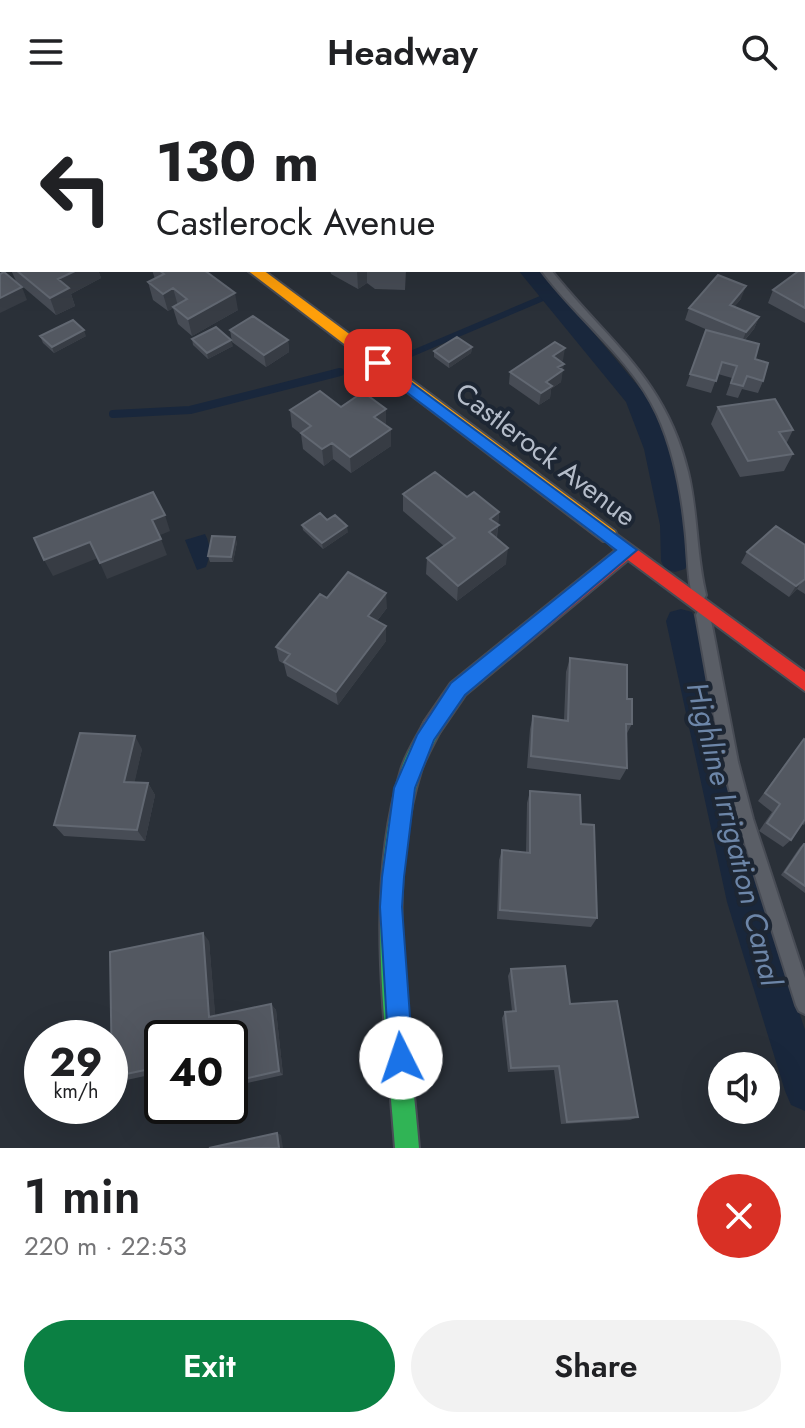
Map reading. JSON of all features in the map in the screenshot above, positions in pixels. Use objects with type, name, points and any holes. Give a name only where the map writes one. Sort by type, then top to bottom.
[{"type":"street","name":"Castlerock Avenue","points":[[257,272],[805,683]]},
{"type":"street","points":[[407,1148],[391,907],[395,847],[405,788],[426,735],[458,689],[628,550]]},
{"type":"lane","points":[[548,272],[623,353],[658,406],[671,434],[689,505],[693,573],[730,762],[745,819],[805,1005]]},
{"type":"water","points":[[205,534],[209,558],[206,567],[197,570],[185,540]]},
{"type":"building","points":[[4,272],[22,287],[0,298],[0,274]]},
{"type":"building","points":[[18,272],[73,272],[58,279],[69,288],[50,298]]},
{"type":"building","points":[[162,272],[207,272],[235,293],[188,319],[173,307],[187,299],[173,288],[163,294],[148,282],[164,274]]},
{"type":"building","points":[[797,272],[805,272],[805,308],[773,290]]},
{"type":"building","points":[[718,275],[746,286],[730,305],[759,317],[746,332],[689,308]]},
{"type":"building","points":[[253,316],[288,340],[264,355],[230,330]]},
{"type":"building","points":[[73,320],[84,330],[52,347],[40,336]]},
{"type":"building","points":[[216,327],[231,340],[207,353],[192,339]]},
{"type":"building","points":[[706,330],[759,344],[755,359],[768,363],[763,381],[747,376],[743,386],[731,383],[737,366],[722,362],[716,381],[690,374]]},
{"type":"building","points":[[457,337],[472,347],[449,362],[434,351]]},
{"type":"building","points":[[555,342],[565,348],[553,356],[564,364],[558,367],[563,370],[546,382],[552,386],[541,393],[510,372]]},
{"type":"building","points":[[320,391],[341,407],[363,392],[386,409],[374,417],[391,429],[350,457],[332,443],[322,449],[301,433],[311,426],[290,410]]},
{"type":"building","points":[[775,399],[793,430],[779,432],[793,454],[748,461],[718,407]]},
{"type":"building","points":[[435,472],[467,497],[474,492],[499,512],[490,519],[499,525],[489,532],[508,548],[458,586],[427,558],[455,538],[403,494]]},
{"type":"building","points":[[153,492],[165,515],[152,520],[161,539],[100,563],[90,542],[44,560],[34,538]]},
{"type":"building","points":[[320,513],[327,520],[335,515],[347,526],[322,543],[302,525]]},
{"type":"building","points":[[776,526],[805,545],[805,579],[796,586],[747,552]]},
{"type":"building","points":[[212,536],[235,537],[231,557],[208,556]]},
{"type":"building","points":[[348,572],[386,593],[368,616],[386,626],[336,692],[284,662],[290,654],[276,647],[320,594],[327,598]]},
{"type":"building","points":[[570,658],[627,665],[627,699],[632,699],[632,724],[626,724],[627,768],[531,756],[533,716],[568,721]]},
{"type":"building","points":[[80,733],[135,736],[124,782],[148,783],[137,830],[54,825]]},
{"type":"building","points":[[804,739],[805,819],[791,840],[767,823],[780,804],[765,793]]},
{"type":"building","points":[[530,791],[580,795],[581,824],[594,825],[597,918],[500,910],[502,850],[530,853]]},
{"type":"building","points":[[805,844],[805,886],[785,872]]},
{"type":"building","points":[[203,933],[209,1017],[271,1004],[279,1071],[248,1078],[248,1020],[144,1020],[144,1070],[128,1074],[128,1020],[111,1020],[110,952]]},
{"type":"building","points":[[565,966],[570,1004],[617,1001],[638,1117],[567,1122],[559,1066],[511,1068],[505,1012],[516,1011],[511,969]]},
{"type":"building","points":[[277,1133],[279,1148],[209,1148]]},
{"type":"waterway","name":"Highline Irrigation Canal","points":[[531,272],[637,399],[657,449],[674,525],[675,561]]},
{"type":"waterway","points":[[406,356],[550,295]]},
{"type":"waterway","points":[[113,414],[190,410],[340,372]]},
{"type":"waterway","name":"Highline Irrigation Canal","points":[[681,621],[745,902],[805,1091]]},
{"type":"traffic: fast","points":[[407,1148],[394,990],[393,872],[399,817],[412,767],[432,727]]},
{"type":"traffic: slow","points":[[257,272],[609,536]]},
{"type":"traffic: jam","points":[[609,536],[805,683]]},
{"type":"traffic: jam","points":[[432,727],[458,689],[628,550]]},
{"type":"route","points":[[378,363],[628,550],[458,689],[426,735],[405,788],[395,847],[391,907],[401,1058]]}]
